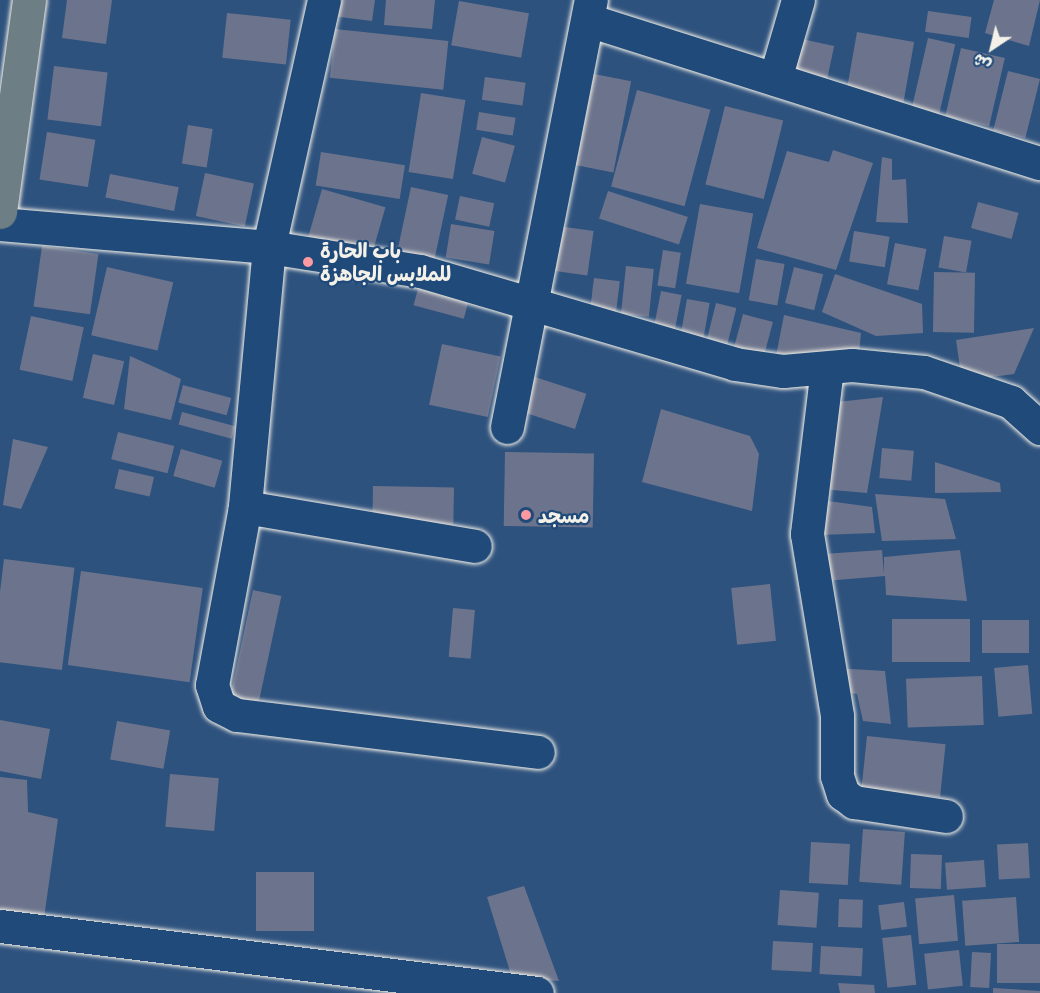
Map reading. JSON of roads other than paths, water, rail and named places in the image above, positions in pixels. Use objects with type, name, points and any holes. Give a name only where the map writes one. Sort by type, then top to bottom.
[{"type":"main road","points":[[0,212],[29,0]]},
{"type":"street","points":[[324,0],[269,247],[245,507],[212,685],[219,706],[237,715],[538,752]]},
{"type":"street","points":[[775,79],[798,0]]},
{"type":"street","points":[[507,427],[590,10],[775,79],[1040,163]]},
{"type":"street","points":[[0,224],[269,247],[420,271],[735,364],[783,371],[886,367],[924,372],[1011,402],[1040,428]]},
{"type":"street","points":[[827,368],[807,534],[836,705],[837,776],[843,794],[854,802],[946,816]]},
{"type":"street","points":[[245,507],[475,546]]},
{"type":"street","points":[[0,926],[483,989],[537,993]]},
{"type":"place","name":"باب الحارة للملابس الجاهزة","points":[[308,262]]},
{"type":"place","name":"مسجد","points":[[526,515]]}]
